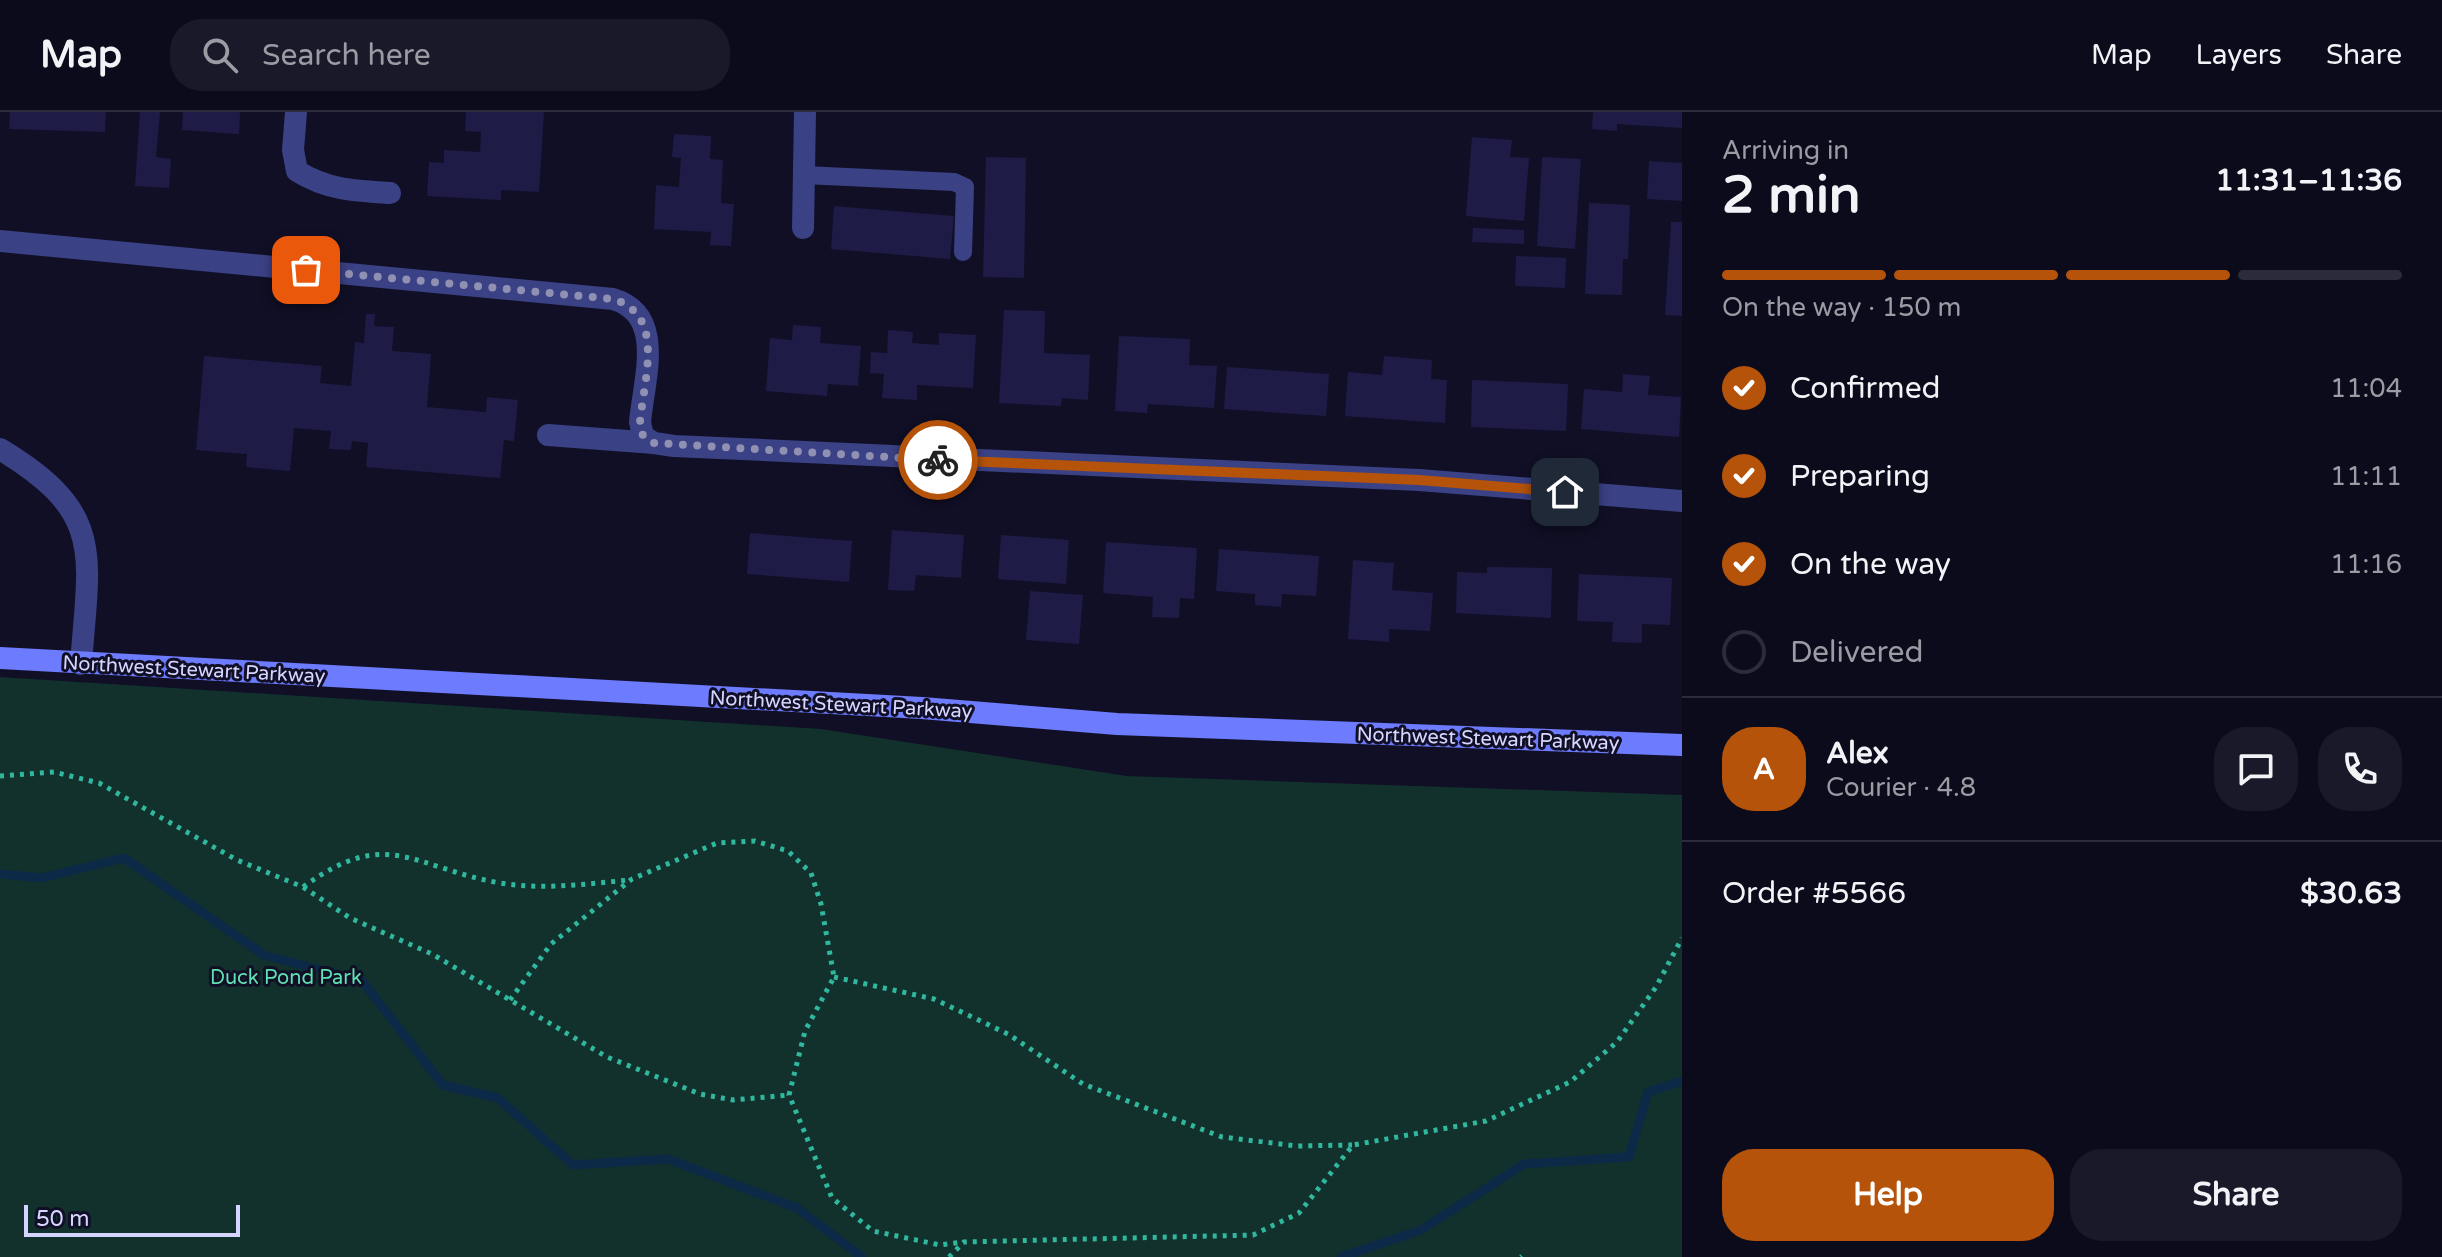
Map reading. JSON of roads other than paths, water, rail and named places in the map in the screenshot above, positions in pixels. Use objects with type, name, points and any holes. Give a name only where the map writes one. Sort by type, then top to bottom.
[{"type":"main road","name":"Northwest Stewart Parkway","points":[[0,658],[907,707],[1117,724],[1682,745]]},
{"type":"street","points":[[296,112],[293,150],[297,171],[316,183],[344,190],[390,193]]},
{"type":"street","points":[[803,228],[805,112]]},
{"type":"street","points":[[0,241],[622,301],[630,304],[648,328],[640,422],[643,436],[654,443]]},
{"type":"street","points":[[548,435],[782,454],[1419,480],[1682,501]]},
{"type":"street","points":[[0,449],[37,471],[61,493],[86,537],[88,561],[81,664]]},
{"type":"lane","points":[[804,175],[954,182],[965,187],[963,252]]},
{"type":"waterway","points":[[0,874],[41,878],[124,858],[264,955],[362,981],[443,1085],[498,1098],[573,1165],[668,1159],[797,1208],[862,1257]]},
{"type":"waterway","points":[[1341,1257],[1421,1230],[1524,1164],[1629,1157],[1648,1092],[1682,1081]]},
{"type":"park label","name":"Duck Pond Park","points":[[286,977]]}]
